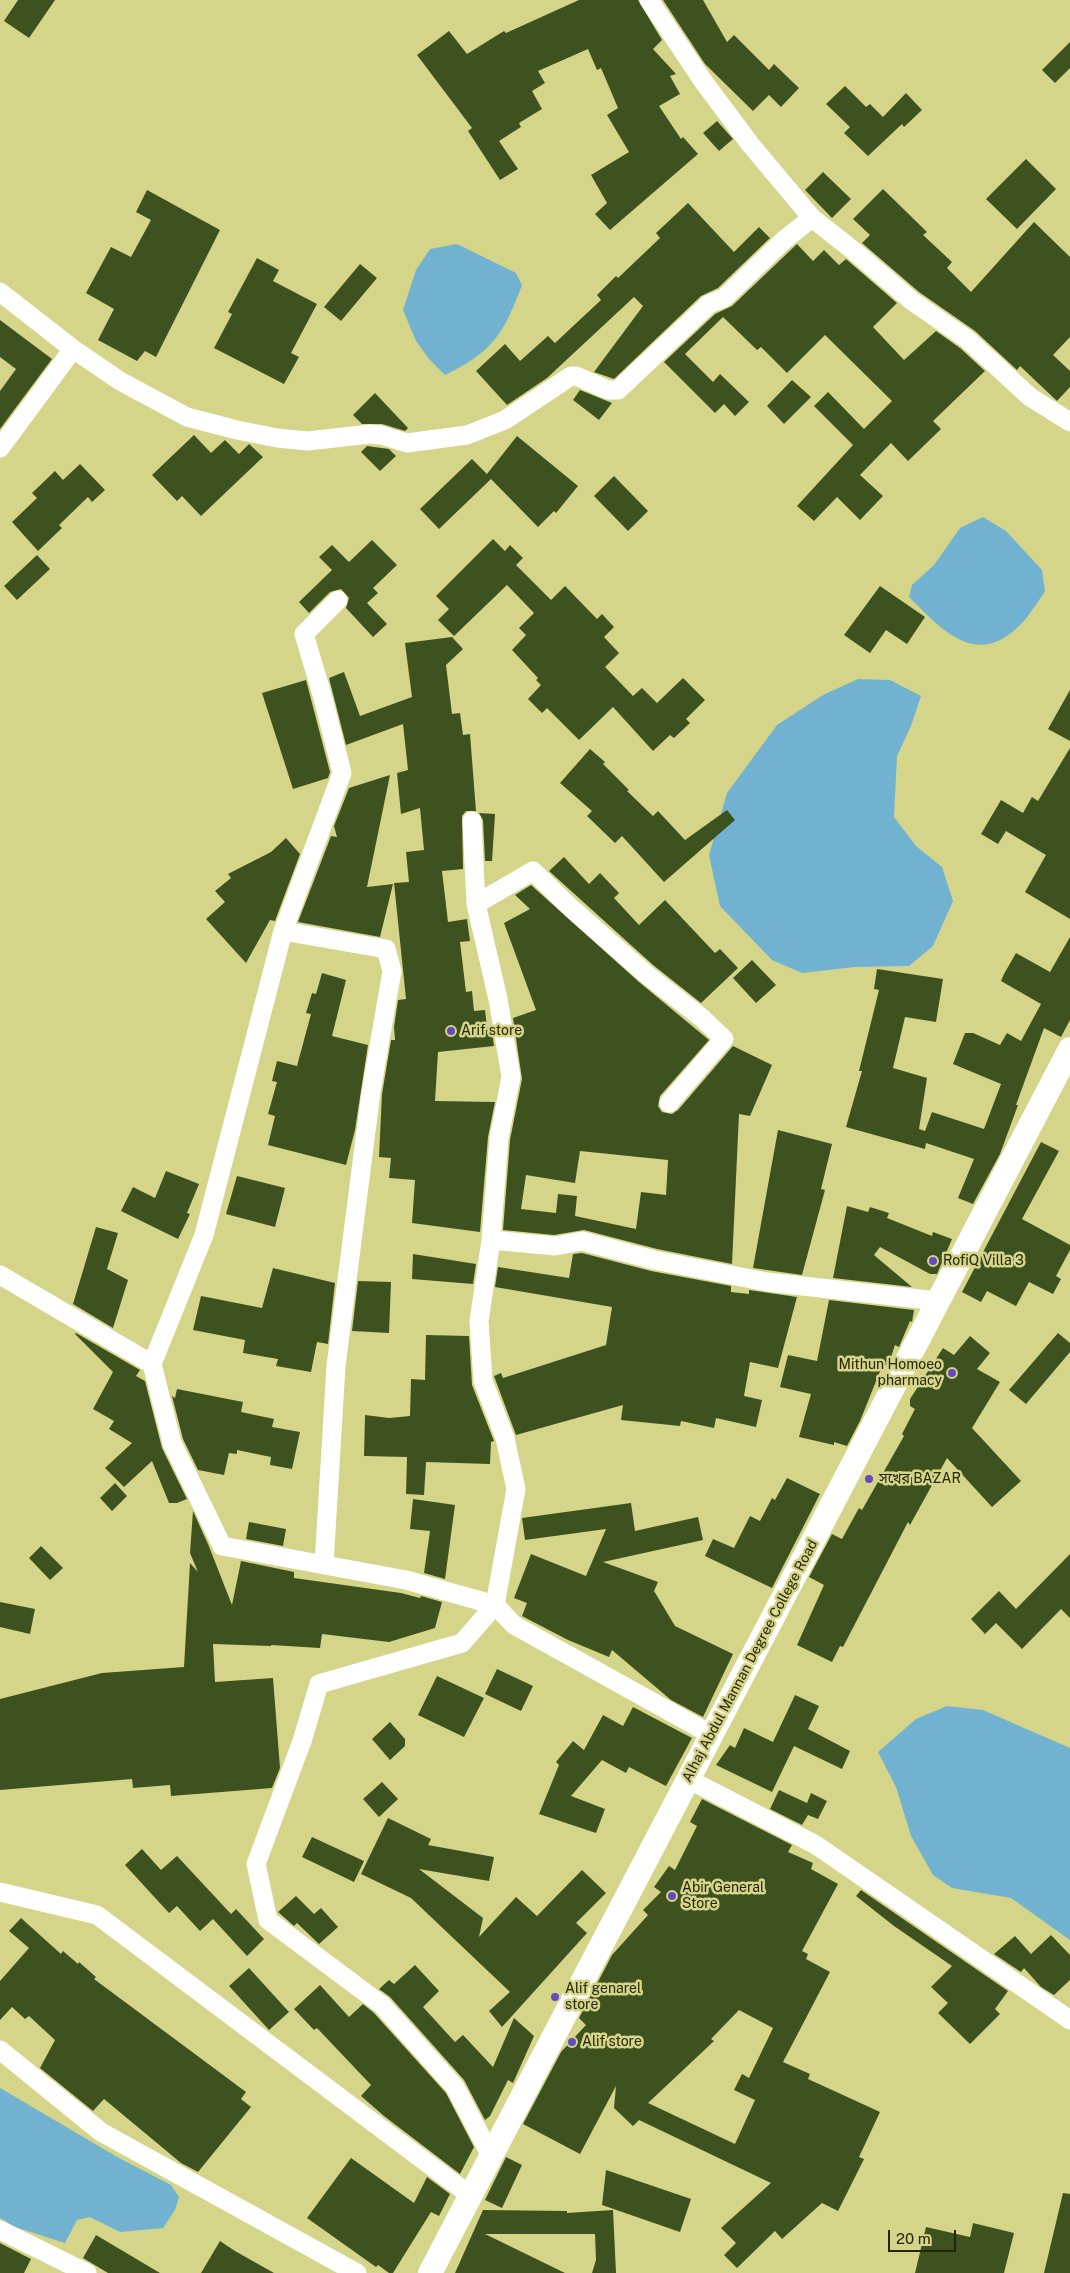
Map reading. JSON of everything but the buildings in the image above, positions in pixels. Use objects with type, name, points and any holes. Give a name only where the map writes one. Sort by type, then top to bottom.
[{"type":"street","points":[[649,0],[702,81],[750,144],[812,218],[912,301],[967,339],[1030,398],[1070,422]]},
{"type":"street","points":[[0,292],[73,349],[120,381],[187,417],[237,430],[308,440],[381,434],[407,443],[467,435],[506,420],[571,376],[576,376],[608,390],[618,390],[709,304],[724,298],[784,240],[812,218]]},
{"type":"street","points":[[0,448],[73,349]]},
{"type":"street","points":[[338,600],[304,634],[323,698],[342,774],[283,931],[204,1235],[152,1364],[172,1443],[222,1546],[406,1580],[495,1605],[514,1625],[712,1735]]},
{"type":"street","points":[[472,821],[476,904],[498,999],[511,1077],[499,1138],[491,1240],[479,1321],[484,1381],[505,1438],[516,1488],[495,1605],[462,1644],[319,1684],[302,1741],[256,1864],[268,1920],[382,2005],[455,2087],[491,2156]]},
{"type":"street","points":[[476,904],[533,871],[571,908],[646,974],[702,1018],[724,1038],[669,1102]]},
{"type":"street","points":[[283,931],[386,949],[392,970],[371,1092],[336,1366],[324,1565]]},
{"type":"street","name":"Alhaj Abdul Mannan Degree College Road","points":[[430,2273],[1070,1049]]},
{"type":"street","points":[[491,1240],[555,1246],[582,1242],[654,1260],[767,1282],[938,1301]]},
{"type":"street","points":[[0,1275],[152,1364]]},
{"type":"street","points":[[688,1780],[816,1845],[1070,2020]]},
{"type":"street","points":[[0,1892],[97,1915],[470,2196]]},
{"type":"street","points":[[0,2050],[101,2132],[357,2273]]},
{"type":"street","points":[[0,2230],[87,2273]]},
{"type":"water","points":[[457,244],[516,273],[522,285],[509,316],[495,339],[475,358],[445,375],[429,359],[416,341],[403,310],[416,270],[430,249]]},
{"type":"water","points":[[983,517],[1006,531],[1042,570],[1045,592],[1023,622],[1003,638],[988,644],[974,644],[960,640],[947,632],[909,597],[912,585],[934,565],[960,528]]},
{"type":"water","points":[[858,679],[890,680],[921,696],[911,726],[897,756],[894,817],[916,846],[942,867],[953,901],[933,946],[909,966],[855,967],[802,973],[772,960],[720,906],[709,855],[727,793],[777,725],[823,695]]},
{"type":"water","points":[[947,1706],[983,1710],[1070,1748],[1070,1940],[1011,1898],[952,1888],[933,1875],[911,1836],[896,1787],[878,1752],[916,1719]]},
{"type":"water","points":[[0,2088],[119,2158],[171,2185],[179,2197],[175,2210],[163,2228],[120,2232],[90,2217],[77,2220],[65,2243],[15,2227],[0,2218]]},
{"type":"place","name":"Arif store","points":[[451,1031]]},
{"type":"place","name":"RofiQ Villa 3","points":[[933,1261]]},
{"type":"place","name":"Mithun Homoeo pharmacy","points":[[952,1373]]},
{"type":"place","name":"সখের BAZAR","points":[[869,1479]]},
{"type":"place","name":"Abir General Store","points":[[672,1896]]},
{"type":"place","name":"Alif genarel store","points":[[555,1997]]},
{"type":"place","name":"Alif store","points":[[572,2042]]}]
